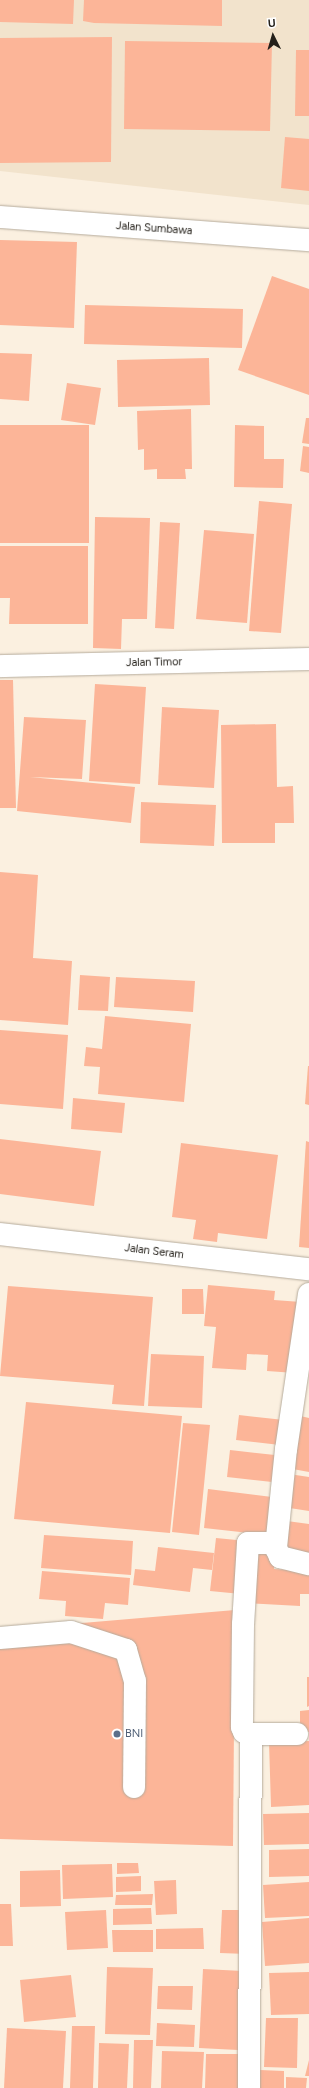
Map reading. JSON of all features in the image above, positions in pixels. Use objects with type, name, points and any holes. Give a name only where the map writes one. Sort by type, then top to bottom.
[{"type":"street","name":"Jalan Sumbawa","points":[[0,217],[309,240]]},
{"type":"street","name":"Jalan Timor","points":[[0,666],[309,659]]},
{"type":"street","name":"Jalan Seram","points":[[0,1234],[309,1269]]},
{"type":"street","points":[[309,1294],[286,1449],[276,1543],[277,1555],[280,1557],[309,1564]]},
{"type":"street","points":[[276,1543],[252,1542],[248,1545],[243,1624],[242,1727],[244,1732],[251,1734],[297,1734]]},
{"type":"street","points":[[0,1638],[72,1632],[126,1650],[136,1681],[134,1787]]},
{"type":"street","points":[[250,2088],[251,1734]]},
{"type":"shaded area","points":[[0,0],[309,0],[309,205],[0,171]]},
{"type":"building","points":[[0,0],[74,0],[73,24],[0,22]]},
{"type":"building","points":[[84,0],[222,0],[222,26],[94,23],[83,21]]},
{"type":"building","points":[[112,37],[111,162],[0,163],[0,38]]},
{"type":"building","points":[[125,41],[272,43],[270,131],[124,129]]},
{"type":"building","points":[[296,50],[309,50],[309,116],[295,116]]},
{"type":"building","points":[[285,137],[309,139],[309,191],[281,188]]},
{"type":"building","points":[[0,240],[77,242],[74,328],[0,325]]},
{"type":"building","points":[[272,276],[309,289],[309,395],[238,370]]},
{"type":"building","points":[[85,305],[243,309],[242,348],[84,344]]},
{"type":"building","points":[[0,353],[32,354],[29,401],[0,399]]},
{"type":"building","points":[[209,358],[210,405],[118,407],[117,360]]},
{"type":"building","points":[[67,383],[101,388],[95,425],[61,420]]},
{"type":"building","points":[[191,409],[192,469],[185,469],[186,479],[157,479],[157,469],[144,470],[144,449],[138,450],[137,411]]},
{"type":"building","points":[[306,418],[309,418],[309,444],[302,443]]},
{"type":"building","points":[[0,425],[89,425],[89,543],[0,543]]},
{"type":"building","points":[[235,425],[264,426],[264,459],[284,459],[283,488],[234,487]]},
{"type":"building","points":[[303,446],[309,447],[309,473],[300,471]]},
{"type":"building","points":[[259,501],[292,504],[281,633],[249,631]]},
{"type":"building","points":[[95,517],[150,518],[147,619],[122,619],[121,649],[93,648]]},
{"type":"building","points":[[160,522],[180,523],[174,629],[155,628]]},
{"type":"building","points":[[204,530],[254,534],[247,623],[196,619]]},
{"type":"building","points":[[0,546],[88,546],[88,624],[9,624],[10,598],[0,598]]},
{"type":"building","points":[[0,680],[13,680],[16,808],[0,808]]},
{"type":"building","points":[[95,684],[146,687],[140,784],[89,781]]},
{"type":"building","points":[[162,707],[219,710],[214,788],[158,785]]},
{"type":"building","points":[[24,717],[86,720],[82,779],[30,777],[135,787],[131,823],[17,811]]},
{"type":"building","points":[[276,724],[277,787],[293,786],[294,823],[275,823],[275,843],[222,843],[221,725]]},
{"type":"building","points":[[141,802],[216,805],[214,846],[140,843]]},
{"type":"building","points":[[0,872],[38,875],[33,958],[72,961],[68,1025],[0,1020]]},
{"type":"building","points":[[80,975],[110,977],[108,1011],[78,1010]]},
{"type":"building","points":[[116,977],[195,981],[193,1012],[114,1007]]},
{"type":"building","points":[[105,1016],[191,1024],[184,1102],[98,1094],[100,1067],[84,1066],[86,1047],[102,1049]]},
{"type":"building","points":[[0,1030],[68,1035],[63,1109],[0,1104]]},
{"type":"building","points":[[309,1066],[309,1105],[305,1104]]},
{"type":"building","points":[[73,1098],[125,1103],[122,1133],[71,1129]]},
{"type":"building","points":[[0,1139],[101,1151],[94,1206],[0,1194]]},
{"type":"building","points":[[306,1141],[309,1142],[309,1248],[299,1247]]},
{"type":"building","points":[[181,1143],[278,1155],[267,1239],[218,1233],[217,1242],[193,1239],[196,1220],[172,1217]]},
{"type":"building","points":[[208,1285],[275,1291],[274,1300],[301,1302],[295,1373],[267,1371],[268,1355],[247,1354],[246,1370],[212,1368],[216,1327],[204,1326]]},
{"type":"building","points":[[8,1286],[153,1297],[144,1406],[112,1404],[114,1385],[0,1376]]},
{"type":"building","points":[[182,1289],[203,1289],[204,1314],[182,1314]]},
{"type":"building","points":[[151,1354],[204,1356],[202,1408],[148,1406]]},
{"type":"building","points":[[26,1402],[182,1416],[170,1533],[14,1519]]},
{"type":"building","points":[[239,1415],[284,1420],[280,1445],[236,1440]]},
{"type":"building","points":[[296,1415],[309,1418],[309,1472],[287,1468]]},
{"type":"building","points":[[183,1423],[210,1425],[199,1535],[172,1532]]},
{"type":"building","points":[[230,1450],[284,1456],[281,1483],[227,1477]]},
{"type":"building","points":[[289,1474],[309,1477],[309,1511],[283,1507]]},
{"type":"building","points":[[208,1489],[280,1498],[276,1536],[204,1528]]},
{"type":"building","points":[[287,1521],[309,1524],[309,1559],[281,1554]]},
{"type":"building","points":[[44,1535],[133,1541],[131,1575],[41,1568]]},
{"type":"building","points":[[216,1538],[247,1541],[241,1594],[210,1591]]},
{"type":"building","points":[[158,1547],[214,1553],[212,1570],[193,1568],[190,1592],[133,1585],[135,1569],[155,1571]]},
{"type":"building","points":[[249,1548],[275,1549],[274,1569],[309,1571],[309,1594],[300,1594],[300,1606],[246,1603]]},
{"type":"building","points":[[42,1571],[130,1578],[128,1605],[105,1603],[103,1619],[65,1616],[66,1601],[39,1599]]},
{"type":"building","name":"BNI","points":[[235,1610],[233,1846],[0,1839],[0,1630]]},
{"type":"building","points":[[307,1677],[309,1677],[309,1706],[307,1707]]},
{"type":"building","points":[[309,1710],[309,1732],[300,1732],[300,1711]]},
{"type":"building","points":[[309,1741],[309,1805],[271,1807],[269,1743]]},
{"type":"building","points":[[309,1813],[309,1844],[264,1845],[263,1814]]},
{"type":"building","points":[[309,1849],[309,1876],[269,1877],[269,1850]]},
{"type":"building","points":[[117,1863],[138,1863],[139,1873],[117,1874]]},
{"type":"building","points":[[112,1864],[113,1897],[63,1899],[62,1865]]},
{"type":"building","points":[[60,1870],[61,1906],[20,1907],[20,1871]]},
{"type":"building","points":[[141,1876],[141,1891],[116,1892],[116,1877]]},
{"type":"building","points":[[176,1880],[177,1914],[156,1915],[154,1881]]},
{"type":"building","points":[[309,1882],[309,1916],[265,1918],[263,1885]]},
{"type":"building","points":[[153,1894],[152,1905],[115,1905],[116,1895]]},
{"type":"building","points":[[0,1904],[11,1904],[13,1946],[0,1946]]},
{"type":"building","points":[[151,1908],[152,1924],[113,1925],[113,1909]]},
{"type":"building","points":[[106,1910],[108,1948],[67,1950],[65,1912]]},
{"type":"building","points":[[222,1910],[248,1910],[247,1954],[220,1953]]},
{"type":"building","points":[[309,1918],[309,1963],[265,1966],[262,1922]]},
{"type":"building","points":[[203,1928],[204,1949],[156,1949],[156,1929]]},
{"type":"building","points":[[112,1930],[153,1930],[153,1952],[113,1952]]},
{"type":"building","points":[[107,1967],[153,1968],[150,2035],[105,2034]]},
{"type":"building","points":[[203,1969],[243,1971],[238,2050],[199,2048]]},
{"type":"building","points":[[309,1972],[309,2014],[271,2015],[269,1973]]},
{"type":"building","points":[[71,1975],[76,2017],[24,2022],[20,1980]]},
{"type":"building","points":[[158,1986],[193,1986],[192,2010],[157,2009]]},
{"type":"building","points":[[266,2018],[298,2018],[297,2068],[264,2067]]},
{"type":"building","points":[[157,2023],[195,2025],[194,2047],[156,2046]]},
{"type":"building","points":[[72,2026],[95,2026],[93,2088],[70,2088]]},
{"type":"building","points":[[7,2028],[66,2031],[63,2088],[4,2088]]},
{"type":"building","points":[[134,2040],[153,2040],[151,2088],[133,2088]]},
{"type":"building","points":[[99,2043],[129,2044],[127,2088],[98,2088]]},
{"type":"building","points":[[162,2051],[204,2052],[202,2088],[161,2088]]},
{"type":"building","points":[[206,2054],[243,2054],[243,2088],[205,2088]]},
{"type":"building","points":[[309,2060],[309,2076],[305,2076]]},
{"type":"building","points":[[260,2070],[284,2071],[284,2088],[260,2088]]},
{"type":"building","points":[[286,2077],[307,2078],[306,2088],[286,2088]]},
{"type":"place","name":"BNI","points":[[117,1734]]}]
